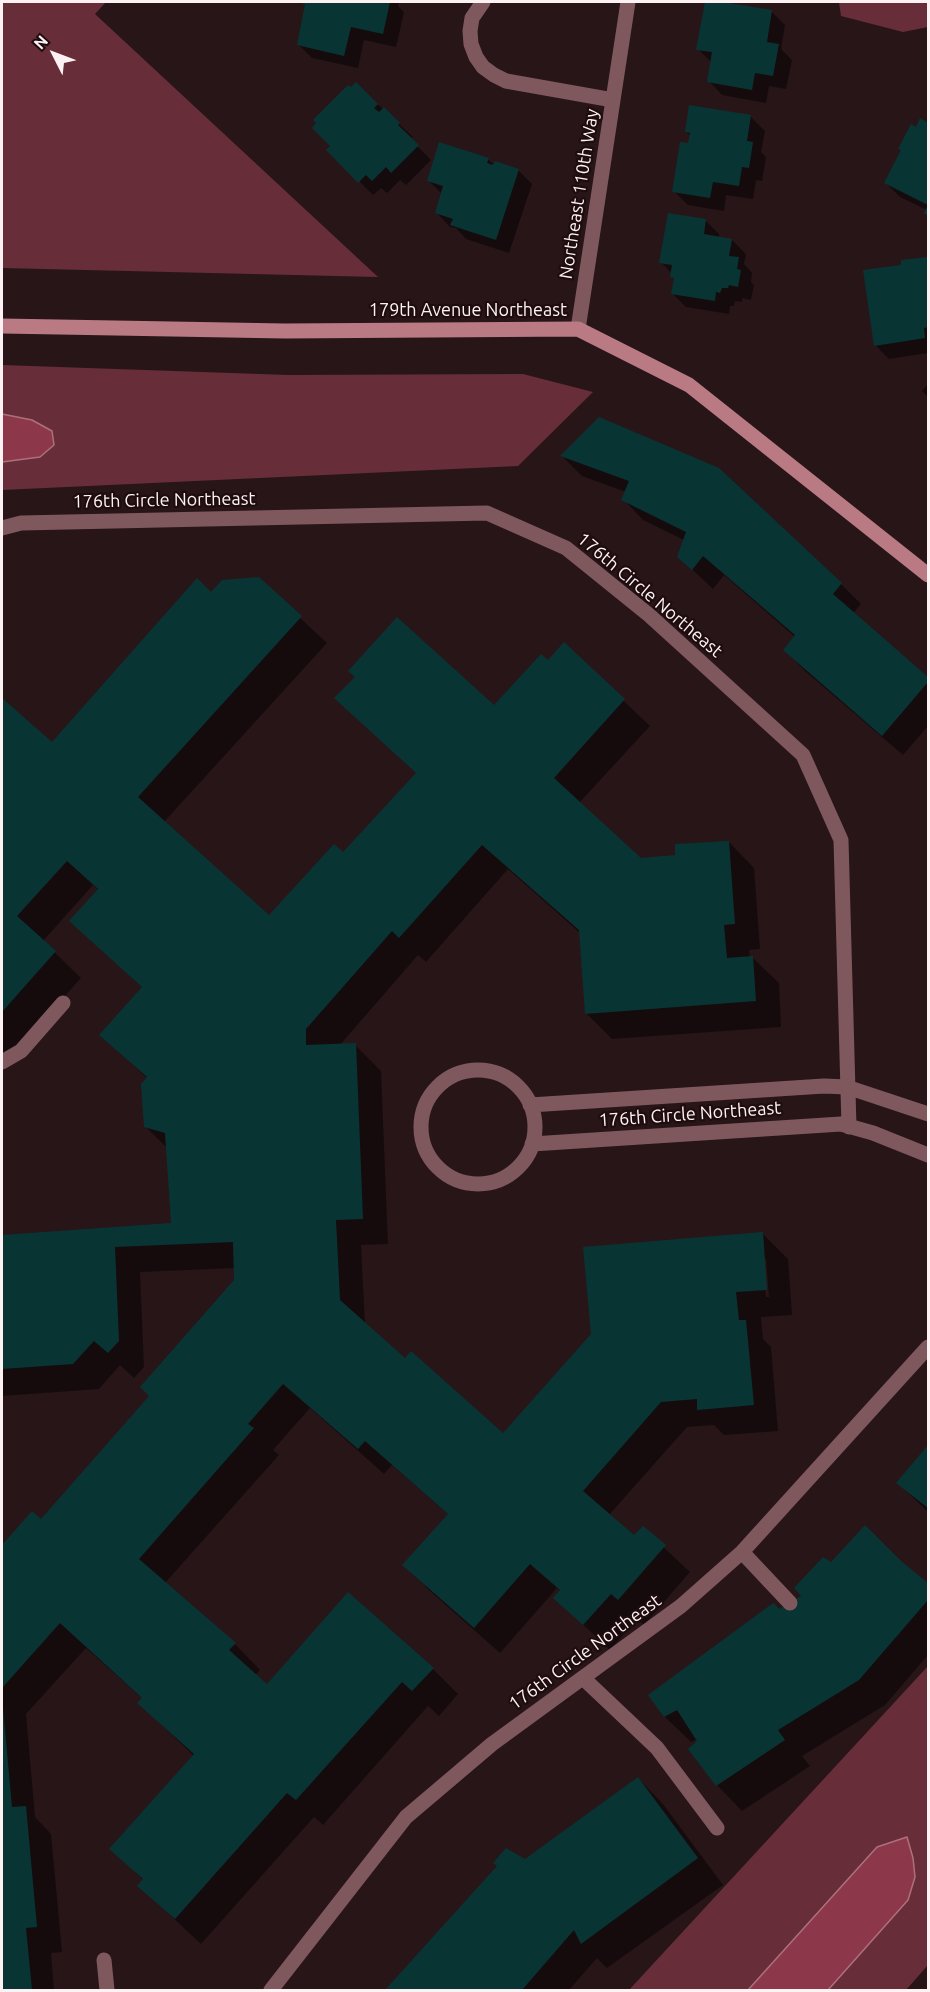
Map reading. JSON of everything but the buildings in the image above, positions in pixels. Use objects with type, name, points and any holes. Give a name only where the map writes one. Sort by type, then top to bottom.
[{"type":"street","name":"Northeast 110th Way","points":[[483,2],[472,18],[471,44],[483,68],[506,81],[613,100]]},
{"type":"street","name":"Northeast 110th Way","points":[[578,329],[628,2],[623,2]]},
{"type":"street","name":"179th Avenue Northeast","points":[[2,326],[285,331],[578,329],[689,385],[928,575]]},
{"type":"street","name":"176th Circle Northeast","points":[[2,528],[21,523],[487,513],[566,548],[649,615],[803,755],[841,840],[849,1127]]},
{"type":"street","points":[[2,1062],[21,1051],[63,1003]]},
{"type":"street","points":[[468,1071],[484,1071],[500,1075],[514,1083],[525,1095],[530,1105],[535,1125],[532,1144],[527,1156],[517,1169],[504,1179],[488,1184],[472,1184],[456,1180],[431,1161],[424,1146],[421,1130],[423,1113],[429,1099],[439,1086],[452,1077],[468,1071]]},
{"type":"street","name":"176th Circle Northeast","points":[[530,1105],[824,1086],[847,1087],[928,1114]]},
{"type":"street","name":"176th Circle Northeast","points":[[532,1144],[841,1124],[873,1133],[928,1155]]},
{"type":"street","name":"176th Circle Northeast","points":[[271,1990],[406,1817],[492,1744],[681,1606],[741,1552],[928,1347]]},
{"type":"street","points":[[741,1552],[790,1603]]},
{"type":"street","points":[[583,1678],[657,1748],[717,1828]]},
{"type":"street","points":[[104,1960],[107,1990]]},
{"type":"shaded area","points":[[2,2],[106,2],[95,14],[378,277],[2,268]]},
{"type":"shaded area","points":[[839,2],[928,2],[928,27],[903,32],[841,16]]},
{"type":"shaded area","points":[[2,365],[288,375],[523,374],[593,392],[518,466],[2,490]]},
{"type":"shaded area","points":[[2,414],[32,420],[52,431],[54,445],[40,457],[2,462]]},
{"type":"shaded area","points":[[928,1666],[928,1965],[906,1990],[629,1990]]},
{"type":"shaded area","points":[[907,1837],[915,1877],[908,1900],[828,1990],[748,1990],[877,1847]]}]
